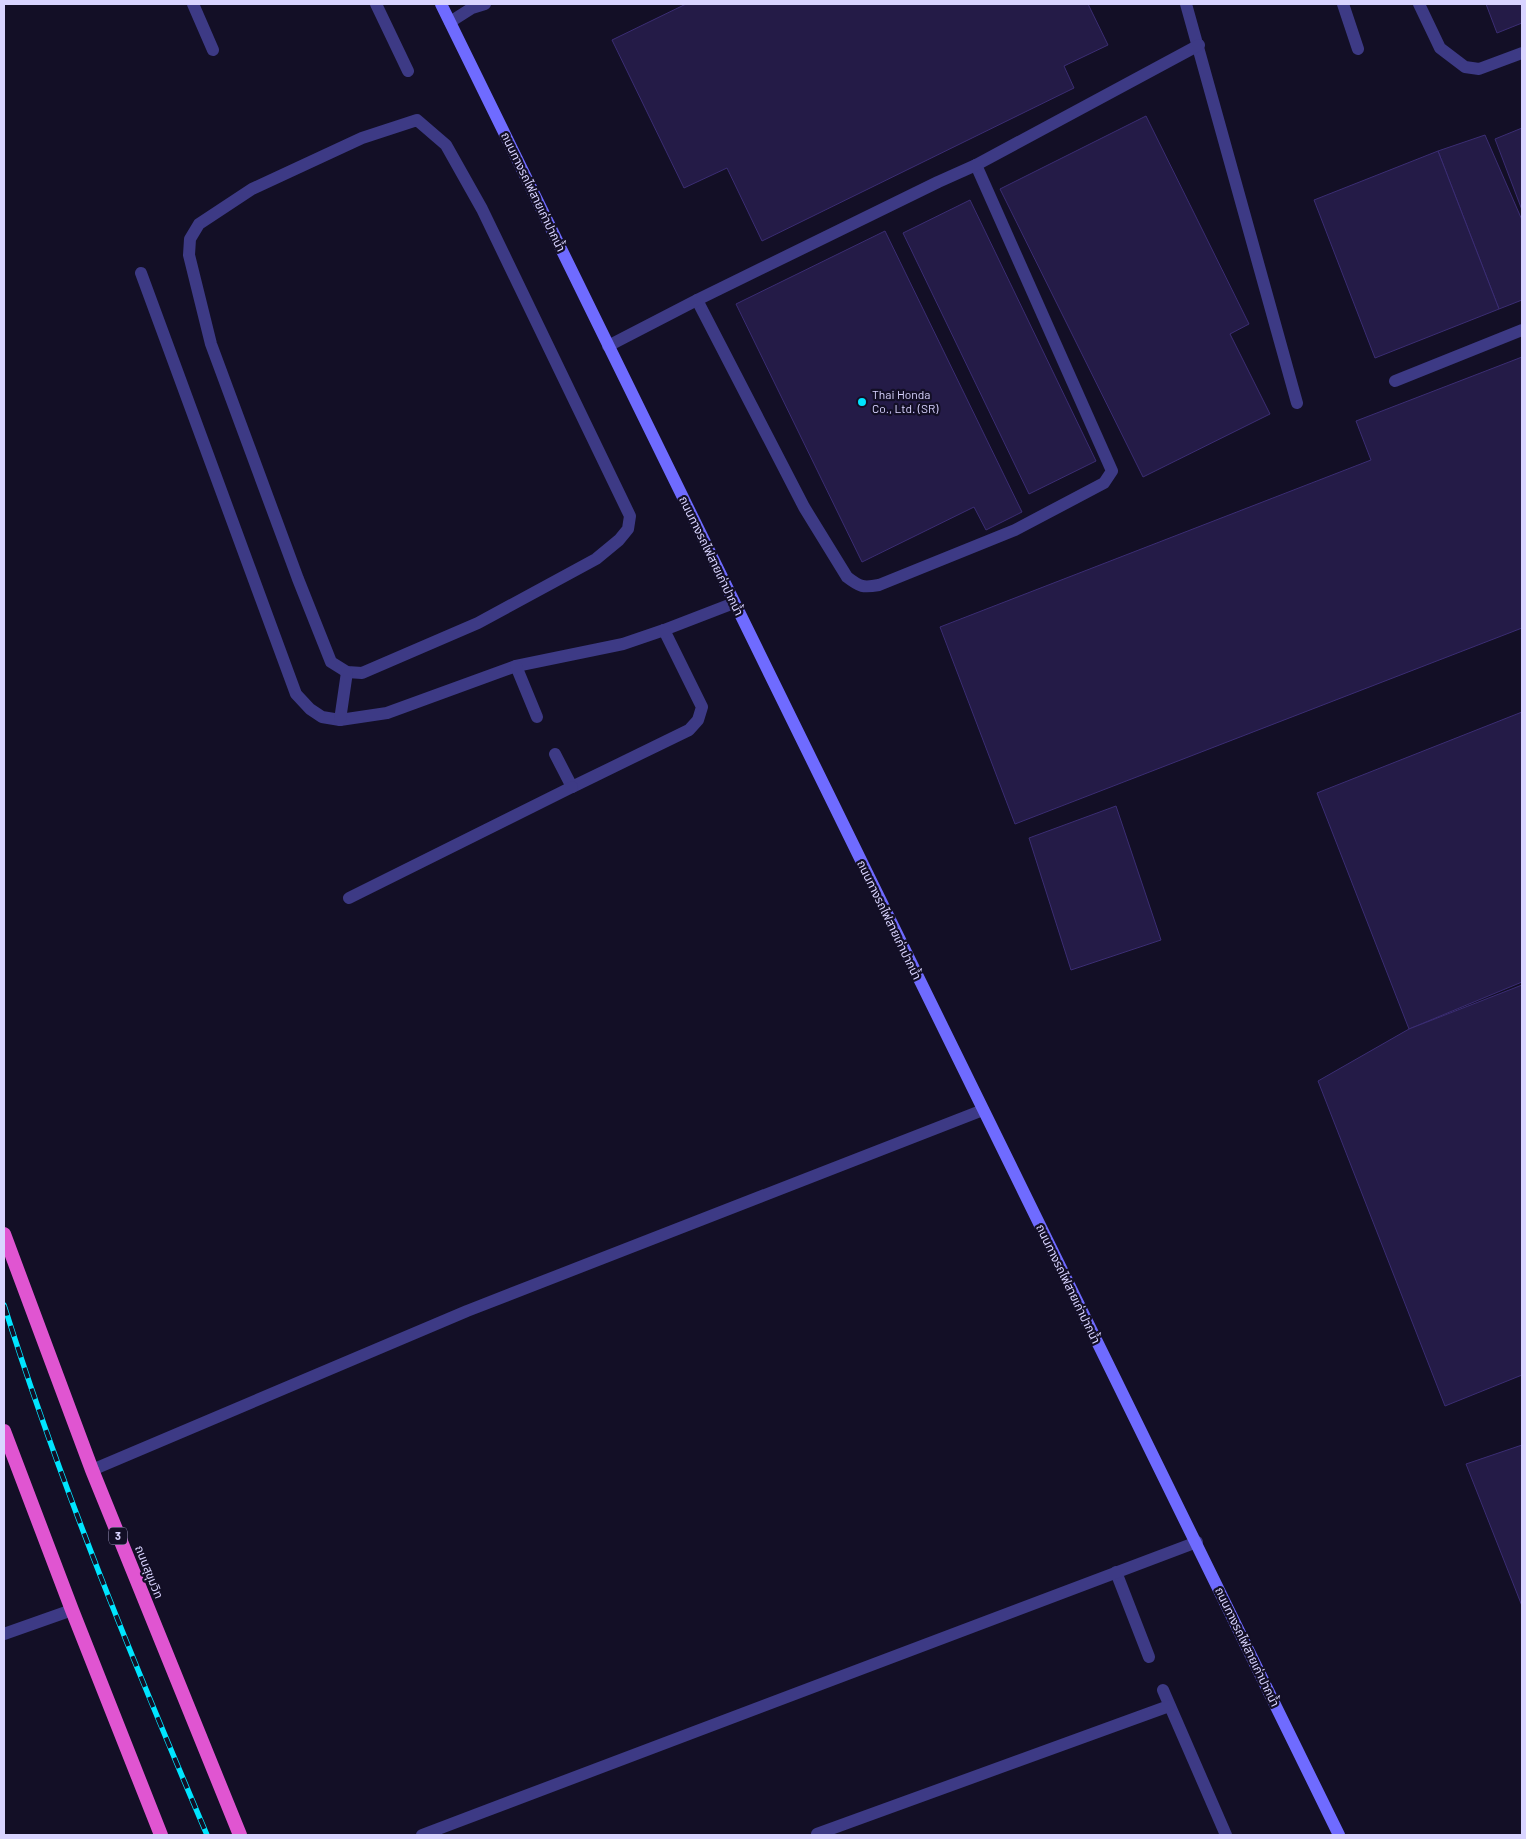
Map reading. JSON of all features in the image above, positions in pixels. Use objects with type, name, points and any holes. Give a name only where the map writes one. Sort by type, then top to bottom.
[{"type":"highway","name":"ถนนสุขุมวิท","points":[[4,1234],[92,1470],[240,1835]]},
{"type":"highway","points":[[4,1431],[161,1835]]},
{"type":"main road","name":"ถนนทางรถไฟสายเก่าปากน้ำ","points":[[441,4],[1339,1835]]},
{"type":"street","points":[[193,4],[213,50]]},
{"type":"street","points":[[376,4],[408,71]]},
{"type":"street","points":[[450,22],[472,8],[486,4]]},
{"type":"street","points":[[1186,4],[1199,45],[1297,402]]},
{"type":"street","points":[[1343,4],[1358,49]]},
{"type":"street","points":[[1419,4],[1440,48],[1465,66],[1479,69],[1522,53]]},
{"type":"street","points":[[608,346],[697,300],[976,165],[1199,45]]},
{"type":"street","points":[[417,120],[446,144],[482,209],[630,516],[628,529],[619,540],[596,560],[478,622],[362,673],[347,672],[331,662],[211,344],[189,255],[190,239],[199,224],[252,189],[362,138],[417,120]]},
{"type":"street","points":[[697,300],[804,506],[847,577],[858,585],[866,587],[879,585],[1015,530],[1104,484],[1112,471],[976,165]]},
{"type":"street","points":[[141,273],[296,694],[310,710],[322,717],[340,720],[387,713],[516,666],[623,644],[734,603]]},
{"type":"street","points":[[1395,381],[1522,330]]},
{"type":"street","points":[[350,898],[689,730],[698,720],[702,707],[664,630]]},
{"type":"street","points":[[516,666],[537,717]]},
{"type":"street","points":[[340,720],[347,672]]},
{"type":"street","points":[[555,754],[572,787]]},
{"type":"street","points":[[92,1470],[467,1311],[983,1110]]},
{"type":"street","points":[[422,1835],[1196,1542]]},
{"type":"street","points":[[1116,1572],[1149,1657]]},
{"type":"street","points":[[4,1634],[72,1610]]},
{"type":"street","points":[[1163,1690],[1226,1835]]},
{"type":"street","points":[[817,1834],[1169,1706]]},
{"type":"building","points":[[686,4],[1088,4],[1108,45],[1064,66],[1074,88],[762,241],[727,168],[684,188],[612,40]]},
{"type":"building","points":[[1486,4],[1522,4],[1522,23],[1497,33]]},
{"type":"building","points":[[1146,116],[1249,324],[1230,334],[1270,414],[1143,477],[1000,189]]},
{"type":"building","points":[[1522,128],[1522,210],[1495,139]]},
{"type":"building","points":[[1485,135],[1522,220],[1522,300],[1499,309],[1438,151]]},
{"type":"building","points":[[1438,151],[1499,309],[1375,358],[1314,200]]},
{"type":"building","points":[[970,200],[1096,461],[1029,494],[903,233]]},
{"type":"building","points":[[885,231],[1022,512],[986,530],[974,507],[862,562],[736,304]]},
{"type":"building","points":[[1522,357],[1522,628],[1015,824],[940,627],[1371,460],[1356,421]]},
{"type":"building","points":[[1522,712],[1522,982],[1409,1029],[1317,793]]},
{"type":"building","points":[[1116,806],[1161,940],[1071,970],[1029,838]]},
{"type":"building","points":[[1522,985],[1522,1375],[1445,1406],[1318,1081],[1409,1029]]},
{"type":"building","points":[[1522,1445],[1522,1606],[1466,1464]]},
{"type":"railway","points":[[4,1305],[49,1440],[99,1573],[207,1835]]},
{"type":"place","name":"Thai Honda Co., Ltd. (SR)","points":[[862,402]]}]
